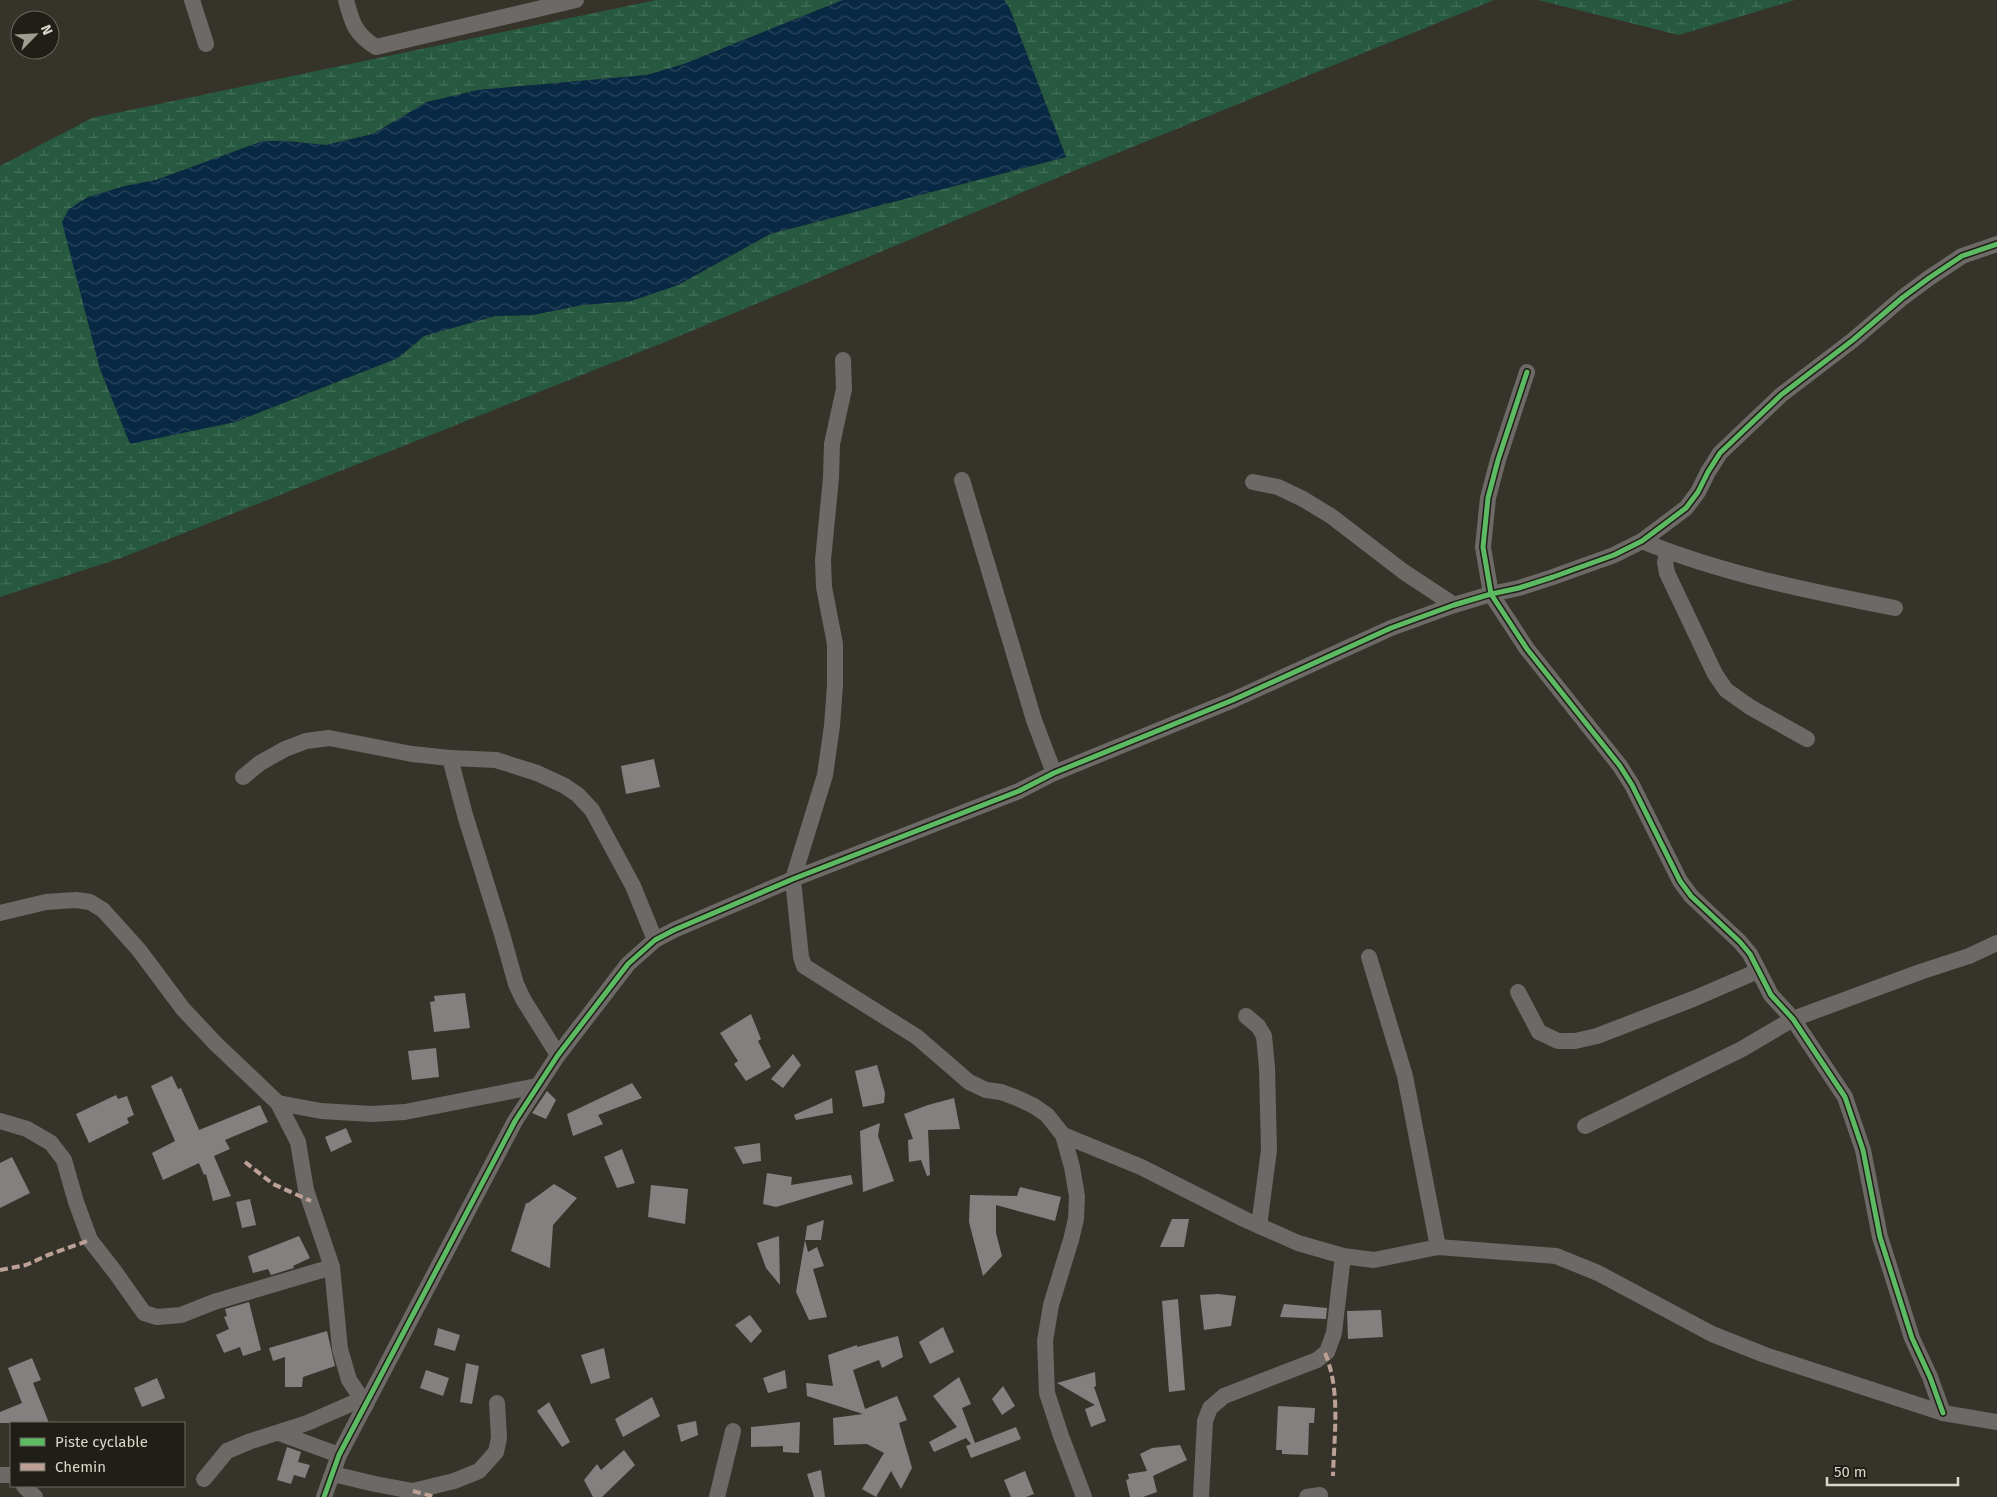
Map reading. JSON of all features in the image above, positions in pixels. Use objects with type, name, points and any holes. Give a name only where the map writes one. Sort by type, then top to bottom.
[{"type":"street","points":[[192,0],[206,44]]},
{"type":"street","points":[[346,0],[351,19],[357,31],[364,39],[376,46],[576,0]]},
{"type":"street","points":[[324,1497],[339,1454],[364,1402],[510,1129],[558,1055],[628,964],[655,940],[793,879],[1020,791],[1054,773],[1233,700],[1391,628],[1454,605],[1553,577],[1614,555],[1642,541],[1686,508],[1698,492],[1720,453],[1781,395],[1853,340],[1902,298],[1929,278],[1962,256],[1997,244]]},
{"type":"street","points":[[843,360],[844,389],[832,444],[831,478],[823,560],[824,587],[835,644],[835,685],[832,726],[825,775],[793,879],[801,957],[804,966],[917,1037],[969,1082],[986,1090],[1001,1092],[1034,1106],[1047,1114],[1063,1135],[1072,1167],[1077,1196],[1073,1233],[1051,1305],[1046,1340],[1048,1393],[1061,1436],[1084,1497]]},
{"type":"street","points":[[1527,372],[1498,460],[1488,498],[1483,547],[1491,594],[1527,649],[1620,766],[1680,881],[1691,896],[1740,942],[1750,954],[1771,995],[1793,1019],[1845,1096],[1868,1168],[1872,1204],[1880,1237],[1912,1338],[1930,1377],[1943,1413]]},
{"type":"street","points":[[962,480],[1034,720],[1054,773]]},
{"type":"street","points":[[1253,482],[1278,487],[1324,511],[1404,572],[1454,605]]},
{"type":"street","points":[[1642,541],[1668,552],[1754,578],[1806,591],[1895,608]]},
{"type":"street","points":[[1668,552],[1665,562],[1668,574],[1710,665],[1726,690],[1750,707],[1807,739]]},
{"type":"street","points":[[243,777],[260,763],[285,749],[306,741],[329,738],[412,754],[496,760],[537,773],[565,786],[578,795],[592,810],[633,886],[655,940]]},
{"type":"street","points":[[450,758],[465,815],[516,984],[523,999],[558,1055]]},
{"type":"street","points":[[0,913],[46,902],[76,900],[90,902],[103,910],[138,950],[183,1008],[216,1044],[278,1104],[298,1142],[306,1190],[332,1267],[340,1348],[349,1380],[364,1402]]},
{"type":"street","points":[[1585,1126],[1742,1049],[1793,1019],[1893,981],[1969,956],[1997,943]]},
{"type":"street","points":[[1370,957],[1405,1076],[1438,1247]]},
{"type":"street","points":[[1518,992],[1530,1019],[1539,1032],[1558,1041],[1575,1041],[1597,1036],[1758,971]]},
{"type":"street","points":[[1246,1016],[1258,1026],[1264,1036],[1267,1068],[1269,1150],[1259,1226]]},
{"type":"street","points":[[278,1104],[321,1111],[371,1114],[405,1112],[538,1086]]},
{"type":"street","points":[[0,1121],[27,1129],[52,1143],[56,1148],[64,1160],[76,1202],[90,1240],[144,1313],[157,1317],[181,1315],[214,1302],[332,1267]]},
{"type":"street","points":[[1063,1135],[1141,1167],[1259,1226],[1298,1243],[1343,1256],[1374,1260],[1438,1247],[1556,1256],[1598,1273],[1712,1334],[1765,1354],[1943,1413],[1997,1422]]},
{"type":"street","points":[[1201,1497],[1205,1422],[1210,1408],[1224,1396],[1308,1364],[1327,1352],[1334,1333],[1343,1256]]},
{"type":"street","points":[[204,1479],[227,1451],[364,1402]]},
{"type":"street","points":[[333,1474],[413,1491],[454,1481],[479,1472],[496,1452],[499,1438],[497,1404]]},
{"type":"street","points":[[717,1497],[733,1431]]},
{"type":"street","points":[[279,1433],[339,1454]]},
{"type":"street","points":[[25,1487],[35,1497]]},
{"type":"green space","points":[[656,0],[843,0],[684,64],[647,75],[478,90],[427,102],[373,134],[326,145],[263,141],[156,180],[125,186],[88,197],[63,222],[100,369],[130,443],[235,422],[398,358],[424,336],[495,316],[533,315],[582,305],[631,301],[678,285],[770,234],[1066,157],[1009,7],[1004,0],[1494,0],[1083,167],[670,340],[121,558],[0,597],[0,166],[92,118]]},
{"type":"green space","points":[[1538,0],[1795,0],[1679,35]]},
{"type":"water","points":[[843,0],[1004,0],[1009,7],[1066,157],[770,234],[678,285],[631,301],[582,305],[533,315],[495,316],[424,336],[398,358],[235,422],[130,444],[100,369],[62,222],[69,209],[88,197],[125,186],[156,180],[263,141],[326,145],[373,134],[427,102],[478,90],[647,75],[684,64]]},
{"type":"building","points":[[654,759],[660,787],[626,794],[621,766]]},
{"type":"building","points":[[465,993],[470,1028],[434,1032],[430,1002],[435,1001],[434,996]]},
{"type":"building","points":[[751,1014],[761,1039],[758,1041],[771,1067],[746,1081],[734,1064],[738,1061],[720,1033]]},
{"type":"building","points":[[436,1048],[439,1077],[412,1080],[408,1051]]},
{"type":"building","points":[[793,1054],[801,1065],[783,1088],[771,1079]]},
{"type":"building","points":[[877,1065],[885,1093],[884,1103],[863,1107],[855,1071]]},
{"type":"building","points":[[172,1076],[178,1089],[181,1088],[199,1130],[260,1105],[268,1122],[225,1140],[230,1149],[214,1156],[231,1196],[213,1201],[206,1174],[204,1175],[199,1163],[163,1180],[152,1153],[175,1141],[151,1086]]},
{"type":"building","points":[[632,1083],[642,1098],[598,1115],[603,1124],[573,1136],[567,1114]]},
{"type":"building","points":[[547,1091],[556,1100],[546,1119],[532,1113]]},
{"type":"building","points":[[116,1095],[118,1099],[127,1096],[134,1115],[127,1118],[129,1123],[89,1143],[76,1114]]},
{"type":"building","points":[[832,1098],[833,1113],[796,1120],[794,1115]]},
{"type":"building","points":[[954,1098],[960,1129],[928,1130],[930,1175],[927,1176],[921,1160],[909,1162],[908,1140],[913,1139],[904,1114]]},
{"type":"building","points":[[880,1123],[878,1136],[894,1181],[863,1192],[860,1131]]},
{"type":"building","points":[[346,1128],[352,1142],[331,1152],[325,1137]]},
{"type":"building","points":[[760,1143],[761,1161],[743,1164],[734,1147]]},
{"type":"building","points":[[622,1149],[635,1183],[617,1188],[604,1157]]},
{"type":"building","points":[[12,1157],[30,1193],[0,1208],[0,1163]]},
{"type":"building","points":[[767,1173],[792,1177],[791,1185],[851,1175],[853,1184],[776,1207],[763,1204]]},
{"type":"building","points":[[554,1184],[577,1198],[553,1225],[550,1268],[511,1251],[526,1203]]},
{"type":"building","points":[[651,1185],[688,1189],[685,1224],[648,1217]]},
{"type":"building","points":[[1020,1187],[1061,1197],[1055,1221],[996,1205],[996,1233],[1002,1256],[983,1276],[969,1222],[970,1195],[1017,1196]]},
{"type":"building","points":[[250,1199],[256,1225],[242,1228],[236,1202]]},
{"type":"building","points":[[1172,1219],[1189,1219],[1184,1247],[1160,1247]]},
{"type":"building","points":[[824,1220],[821,1240],[805,1240],[807,1226]]},
{"type":"building","points":[[299,1236],[310,1258],[293,1266],[294,1268],[271,1275],[268,1269],[253,1273],[248,1256]]},
{"type":"building","points":[[779,1236],[780,1285],[766,1268],[757,1243]]},
{"type":"building","points":[[805,1240],[808,1252],[817,1247],[824,1266],[813,1269],[827,1317],[809,1320],[796,1292]]},
{"type":"building","points":[[1200,1295],[1236,1296],[1231,1326],[1204,1330]]},
{"type":"building","points":[[1178,1299],[1185,1390],[1169,1392],[1162,1301]]},
{"type":"building","points":[[249,1302],[261,1350],[243,1356],[240,1347],[224,1353],[216,1335],[229,1329],[224,1317],[227,1316],[225,1309]]},
{"type":"building","points":[[1284,1304],[1327,1308],[1326,1319],[1280,1317]]},
{"type":"building","points":[[1381,1310],[1383,1337],[1348,1339],[1347,1311]]},
{"type":"building","points":[[750,1315],[762,1331],[751,1343],[735,1325]]},
{"type":"building","points":[[943,1327],[954,1352],[930,1364],[919,1342]]},
{"type":"building","points":[[438,1328],[460,1335],[455,1351],[434,1345]]},
{"type":"building","points":[[327,1331],[335,1366],[303,1377],[302,1387],[285,1387],[285,1357],[273,1361],[269,1348]]},
{"type":"building","points":[[898,1336],[903,1357],[882,1368],[879,1360],[853,1370],[865,1409],[897,1396],[907,1420],[899,1423],[912,1468],[901,1489],[891,1471],[876,1497],[862,1489],[884,1453],[867,1444],[834,1445],[833,1418],[863,1414],[807,1396],[806,1383],[833,1386],[828,1355],[857,1345],[857,1347]]},
{"type":"building","points":[[604,1348],[610,1378],[591,1384],[581,1355]]},
{"type":"building","points":[[32,1358],[41,1380],[33,1383],[49,1422],[0,1423],[0,1412],[22,1403],[8,1368]]},
{"type":"building","points":[[466,1363],[479,1366],[472,1404],[460,1402]]},
{"type":"building","points":[[426,1370],[449,1378],[443,1396],[420,1388]]},
{"type":"building","points":[[785,1370],[787,1388],[768,1393],[763,1378]]},
{"type":"building","points":[[1095,1372],[1096,1386],[1094,1387],[1106,1421],[1091,1427],[1085,1409],[1095,1405],[1057,1383]]},
{"type":"building","points":[[959,1377],[971,1404],[962,1408],[975,1443],[1016,1427],[1021,1439],[971,1458],[966,1446],[971,1444],[966,1438],[934,1452],[929,1442],[957,1427],[933,1396]]},
{"type":"building","points":[[157,1378],[165,1398],[142,1407],[134,1388]]},
{"type":"building","points":[[1003,1386],[1015,1406],[1002,1415],[992,1399]]},
{"type":"building","points":[[652,1397],[660,1416],[623,1437],[615,1419]]},
{"type":"building","points":[[549,1402],[570,1442],[562,1447],[537,1411]]},
{"type":"building","points":[[1278,1406],[1315,1408],[1314,1423],[1309,1423],[1308,1455],[1282,1454],[1282,1450],[1276,1450]]},
{"type":"building","points":[[696,1421],[698,1435],[681,1442],[677,1425]]},
{"type":"building","points":[[800,1422],[799,1453],[783,1452],[783,1446],[751,1447],[751,1427]]},
{"type":"building","points":[[1180,1445],[1187,1460],[1153,1476],[1157,1492],[1143,1497],[1130,1497],[1126,1480],[1129,1479],[1128,1474],[1147,1471],[1140,1454],[1152,1448]]},
{"type":"building","points":[[287,1447],[301,1452],[298,1462],[310,1465],[305,1478],[294,1475],[291,1484],[277,1480]]},
{"type":"building","points":[[624,1450],[635,1465],[602,1497],[593,1497],[584,1480],[597,1464],[601,1470]]},
{"type":"building","points":[[821,1470],[825,1497],[814,1497],[807,1474]]},
{"type":"building","points":[[1025,1471],[1034,1494],[1026,1497],[1011,1497],[1004,1480]]},
{"type":"marked path","points":[[245,1162],[273,1184],[311,1201]]},
{"type":"marked path","points":[[0,1270],[26,1265],[90,1240]]},
{"type":"marked path","points":[[1325,1353],[1330,1368],[1335,1398],[1333,1476]]},
{"type":"marked path","points":[[413,1491],[435,1497]]},
{"type":"cycle path","points":[[324,1497],[339,1455],[515,1121],[558,1055],[628,964],[655,940],[793,879],[1019,791],[1054,773],[1233,700],[1391,628],[1454,605],[1553,577],[1614,555],[1642,541],[1686,508],[1698,492],[1720,453],[1781,395],[1853,340],[1902,298],[1929,278],[1962,256],[1997,244]]},
{"type":"cycle path","points":[[1527,372],[1498,460],[1488,498],[1483,547],[1491,594],[1527,649],[1620,766],[1632,785],[1680,881],[1691,896],[1740,942],[1750,954],[1771,995],[1793,1019],[1845,1097],[1863,1150],[1880,1237],[1912,1338],[1930,1377],[1943,1413]]}]
